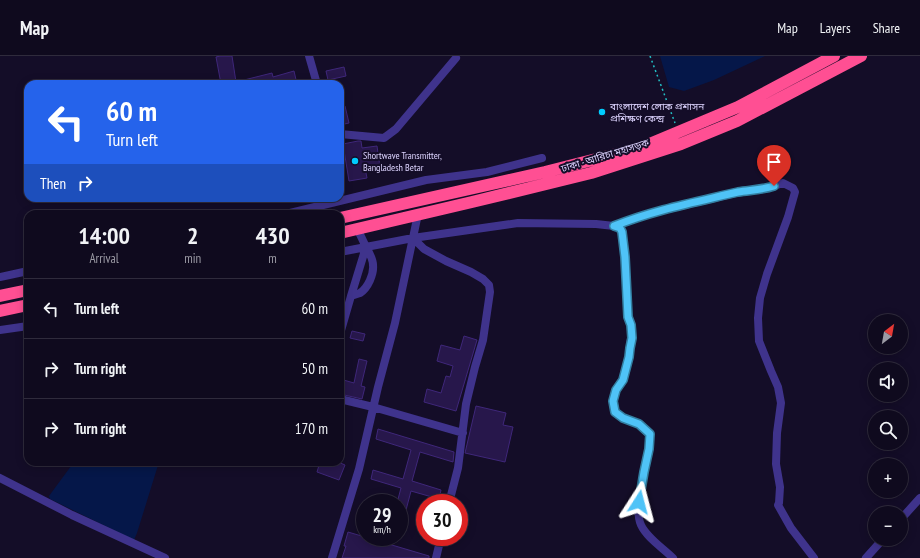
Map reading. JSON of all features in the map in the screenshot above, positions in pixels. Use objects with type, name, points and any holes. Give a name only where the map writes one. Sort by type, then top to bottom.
[{"type":"highway","name":"ঢাকা - আরিচা মহাসড়ক","points":[[344,217],[545,172],[640,148],[738,107],[834,56]]},
{"type":"highway","name":"ঢাকা - আরিচা মহাসড়ক","points":[[344,231],[591,173],[681,144],[737,121],[861,56]]},
{"type":"highway","points":[[0,296],[24,291]]},
{"type":"highway","points":[[0,311],[24,306]]},
{"type":"street","points":[[309,56],[316,80]]},
{"type":"street","points":[[344,134],[384,138],[396,129],[456,58]]},
{"type":"street","points":[[344,200],[426,180],[487,172],[542,158]]},
{"type":"street","points":[[614,226],[635,218],[668,209],[748,190],[765,189],[783,183],[793,188],[795,192],[788,217],[767,274],[760,298],[758,318],[759,341],[770,371],[778,387],[781,403],[776,456],[780,488],[778,505],[791,528],[814,558]]},
{"type":"street","points":[[302,210],[335,202]]},
{"type":"street","points":[[332,558],[359,468],[395,323],[418,214]]},
{"type":"street","points":[[344,251],[413,238],[518,223],[596,224],[620,228],[622,232],[625,257],[628,317],[631,325],[632,338],[623,380],[616,390],[613,401],[615,412],[623,418],[639,424],[650,434],[649,449],[638,512],[641,525],[651,539],[673,558]]},
{"type":"street","points":[[351,296],[360,293],[368,285],[373,265],[357,228]]},
{"type":"street","points":[[413,238],[424,249],[471,272],[483,279],[489,285],[490,292],[483,340],[466,404],[458,468],[451,494]]},
{"type":"street","points":[[344,320],[366,247]]},
{"type":"street","points":[[3,276],[24,272]]},
{"type":"street","points":[[0,330],[24,327]]},
{"type":"street","points":[[344,400],[463,433]]},
{"type":"street","points":[[0,478],[72,515],[165,558]]},
{"type":"street","points":[[908,511],[920,498]]},
{"type":"street","points":[[436,558],[439,546]]},
{"type":"street","points":[[866,558],[877,546]]},
{"type":"path","points":[[650,56],[678,132]]},
{"type":"water","points":[[660,56],[765,56],[714,80],[684,91],[669,87]]},
{"type":"water","points":[[71,466],[158,466],[134,540],[50,499],[49,496]]},
{"type":"building","points":[[232,56],[236,80],[220,80],[216,57]]},
{"type":"building","points":[[344,67],[346,76],[328,80],[326,71]]},
{"type":"building","points":[[294,71],[296,80],[244,80],[272,73],[273,77]]},
{"type":"building","points":[[344,106],[349,123],[344,124]]},
{"type":"building","name":"Shortwave Transmitter, Bangladesh Betar","points":[[361,141],[362,148],[377,146],[380,167],[365,168],[367,178],[349,181],[344,144]]},
{"type":"building","points":[[352,331],[365,334],[363,341],[350,338]]},
{"type":"building","points":[[464,336],[477,340],[456,411],[424,402],[427,389],[441,393],[446,376],[450,377],[453,366],[437,361],[441,345],[460,350]]},
{"type":"building","points":[[359,359],[367,361],[361,386],[365,387],[362,399],[344,395],[344,380],[354,383]]},
{"type":"building","points":[[476,406],[506,413],[503,425],[513,427],[505,462],[465,453]]},
{"type":"building","points":[[378,429],[454,452],[453,462],[420,452],[412,481],[441,490],[440,494],[422,494],[411,491],[408,502],[408,494],[399,494],[401,488],[371,479],[373,470],[403,479],[411,450],[376,439]]},
{"type":"building","points":[[345,465],[339,480],[317,472],[319,466]]},
{"type":"building","points":[[348,532],[356,534],[356,546],[395,546],[429,556],[429,558],[342,558],[346,546],[344,546]]},
{"type":"place","name":"বাংলাদেশ লোক প্রশাসন প্রশিক্ষণ কেন্দ্র","points":[[602,112]]},
{"type":"place","name":"Shortwave Transmitter, Bangladesh Betar","points":[[355,161]]},
{"type":"route","points":[[639,502],[649,449],[650,434],[639,424],[623,418],[615,412],[613,401],[616,390],[623,380],[632,338],[631,325],[628,317],[625,257],[622,232],[620,228],[614,226],[635,218],[668,209],[748,190],[765,189],[774,186]]}]
